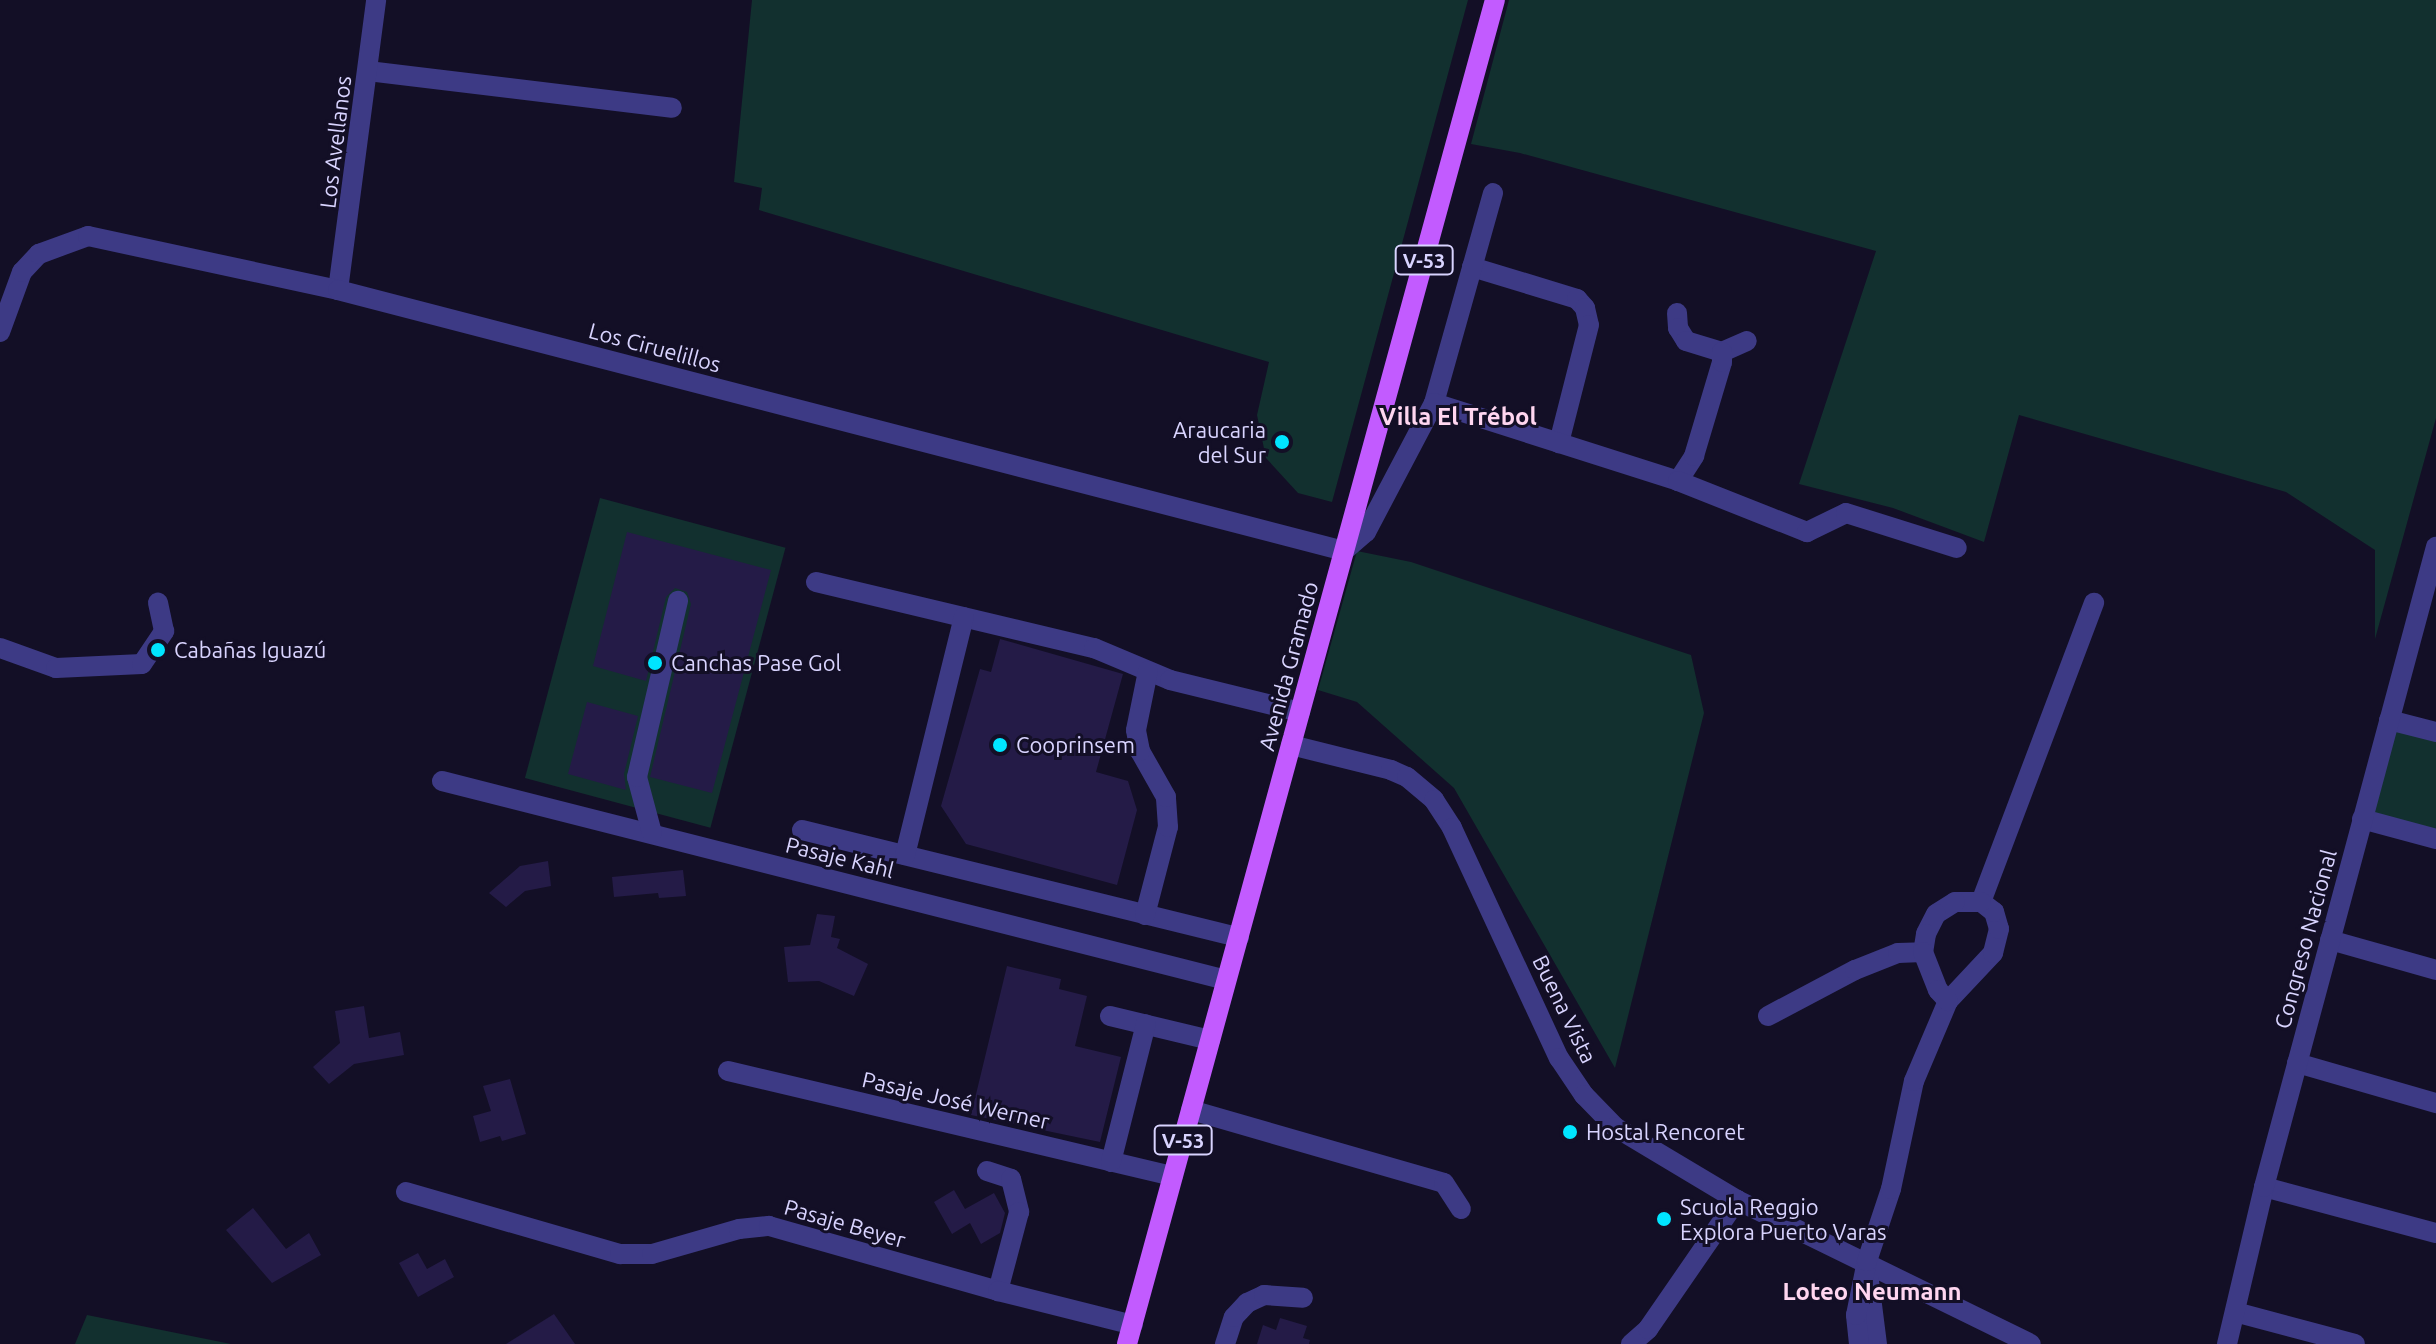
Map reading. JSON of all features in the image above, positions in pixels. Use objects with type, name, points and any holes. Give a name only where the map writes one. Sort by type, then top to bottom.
[{"type":"main road","name":"Avenida Gramado","points":[[1130,1334],[1495,0]]},
{"type":"street","name":"Los Avellanos","points":[[338,290],[376,0]]},
{"type":"street","points":[[368,71],[672,108]]},
{"type":"street","points":[[1344,551],[1366,532],[1434,403],[1493,193]]},
{"type":"street","name":"Los Ciruelillos","points":[[0,332],[22,272],[39,254],[88,236],[338,290],[1344,551]]},
{"type":"street","points":[[1472,267],[1577,299],[1585,308],[1589,325],[1559,443]]},
{"type":"street","points":[[1677,313],[1678,328],[1686,341],[1722,352],[1747,341]]},
{"type":"street","points":[[1678,481],[1694,456],[1722,362],[1722,352]]},
{"type":"street","points":[[1434,403],[1678,481],[1807,532],[1846,513],[1957,548]]},
{"type":"street","name":"Congreso Nacional","points":[[2227,1344],[2264,1187],[2362,819],[2389,720],[2429,598],[2436,547]]},
{"type":"street","points":[[816,582],[1094,648],[1170,680],[1300,712]]},
{"type":"street","points":[[652,833],[637,777],[678,601]]},
{"type":"street","points":[[0,648],[56,668],[142,664],[164,631],[158,603]]},
{"type":"street","points":[[1981,902],[2094,603]]},
{"type":"street","points":[[905,855],[964,617]]},
{"type":"street","points":[[1145,915],[1168,827],[1166,797],[1140,751],[1136,730],[1148,671]]},
{"type":"street","points":[[2389,720],[2436,732]]},
{"type":"street","name":"Buena Vista","points":[[1291,745],[1391,770],[1407,777],[1434,800],[1452,828],[1559,1058],[1584,1095],[1633,1140],[1737,1200],[1867,1261],[2031,1344]]},
{"type":"street","name":"Pasaje Kahl","points":[[442,781],[1226,980]]},
{"type":"street","points":[[2362,819],[2436,839]]},
{"type":"street","points":[[802,830],[1239,937]]},
{"type":"street","points":[[1859,1344],[1856,1315],[1867,1261],[1891,1189],[1914,1081],[1948,1001],[1993,953],[1999,929],[1994,912],[1981,902],[1955,902],[1936,914],[1926,934],[1923,952],[1938,990],[1948,1001]]},
{"type":"street","points":[[2330,940],[2436,970]]},
{"type":"street","points":[[1768,1016],[1855,970],[1898,953],[1923,952]]},
{"type":"street","points":[[1110,1016],[1210,1040]]},
{"type":"street","points":[[1111,1162],[1146,1024]]},
{"type":"street","points":[[2297,1063],[2436,1103]]},
{"type":"street","name":"Pasaje José Werner","points":[[728,1071],[1173,1176]]},
{"type":"street","points":[[1191,1110],[1444,1183],[1461,1209]]},
{"type":"street","points":[[987,1171],[1011,1179],[1019,1212],[998,1291]]},
{"type":"street","points":[[2264,1187],[2436,1233]]},
{"type":"street","name":"Pasaje Beyer","points":[[406,1192],[620,1254],[652,1254],[739,1229],[769,1226],[998,1291],[1130,1334]]},
{"type":"street","points":[[1631,1344],[1646,1336],[1737,1200]]},
{"type":"street","points":[[1867,1261],[1877,1344]]},
{"type":"street","points":[[1225,1344],[1234,1317],[1247,1303],[1264,1295],[1303,1298]]},
{"type":"street","points":[[2235,1312],[2355,1344]]},
{"type":"green space","points":[[752,0],[1468,0],[1332,502],[1298,493],[1266,458],[1257,415],[1269,362],[759,210],[762,188],[734,182]]},
{"type":"green space","points":[[1509,0],[2436,0],[2436,418],[2375,639],[2375,550],[2286,492],[2019,415],[1984,542],[1893,508],[1799,484],[1876,251],[1520,153],[1471,144]]},
{"type":"green space","name":"Canchas Pase Gol","points":[[600,498],[785,548],[710,828],[525,778]]},
{"type":"green space","points":[[1357,551],[1411,562],[1691,655],[1704,713],[1615,1068],[1454,788],[1357,702],[1318,690]]},
{"type":"green space","points":[[2394,729],[2436,740],[2436,830],[2372,813]]},
{"type":"green space","points":[[87,1315],[231,1344],[75,1344]]},
{"type":"building","points":[[627,532],[771,570],[712,793],[650,777],[691,604],[687,592],[675,588],[666,597],[646,681],[593,666]]},
{"type":"building","points":[[1000,639],[1123,674],[1096,772],[1128,781],[1137,810],[1117,885],[966,844],[941,806],[980,669],[991,672]]},
{"type":"building","points":[[587,702],[638,716],[624,774],[626,790],[568,774]]},
{"type":"building","points":[[548,861],[551,886],[525,891],[506,907],[489,893],[520,866]]},
{"type":"building","points":[[683,870],[686,896],[659,898],[658,893],[614,897],[612,877]]},
{"type":"building","points":[[817,914],[835,916],[831,937],[840,939],[837,948],[868,964],[854,996],[819,981],[788,982],[784,947],[810,945]]},
{"type":"building","points":[[1007,966],[1061,979],[1059,989],[1087,996],[1075,1046],[1121,1057],[1100,1142],[971,1115]]},
{"type":"building","points":[[364,1006],[369,1038],[400,1032],[404,1055],[354,1064],[329,1084],[313,1067],[340,1043],[335,1011]]},
{"type":"building","points":[[510,1079],[526,1134],[502,1141],[500,1136],[480,1142],[473,1116],[491,1111],[483,1086]]},
{"type":"building","points":[[954,1190],[965,1209],[994,1193],[1005,1213],[1000,1233],[981,1244],[970,1223],[952,1234],[934,1202]]},
{"type":"building","points":[[253,1208],[286,1249],[309,1233],[321,1255],[272,1283],[226,1230]]},
{"type":"building","points":[[418,1253],[427,1269],[445,1259],[454,1277],[418,1297],[399,1263]]},
{"type":"building","points":[[554,1314],[575,1344],[506,1344]]},
{"type":"building","points":[[1280,1318],[1307,1326],[1303,1338],[1310,1340],[1309,1344],[1257,1344],[1263,1325],[1276,1330]]},
{"type":"place","name":"Araucaria del Sur","points":[[1282,442]]},
{"type":"place","name":"Cabañas Iguazú","points":[[158,650]]},
{"type":"place","name":"Canchas Pase Gol","points":[[655,663]]},
{"type":"place","name":"Cooprinsem","points":[[1000,745]]},
{"type":"place","name":"Hostal Rencoret","points":[[1570,1132]]},
{"type":"place","name":"Scuola Reggio Explora Puerto Varas","points":[[1664,1219]]},
{"type":"district","name":"Villa El Trébol","points":[[1458,417]]},
{"type":"district","name":"Loteo Neumann","points":[[1872,1292]]}]
